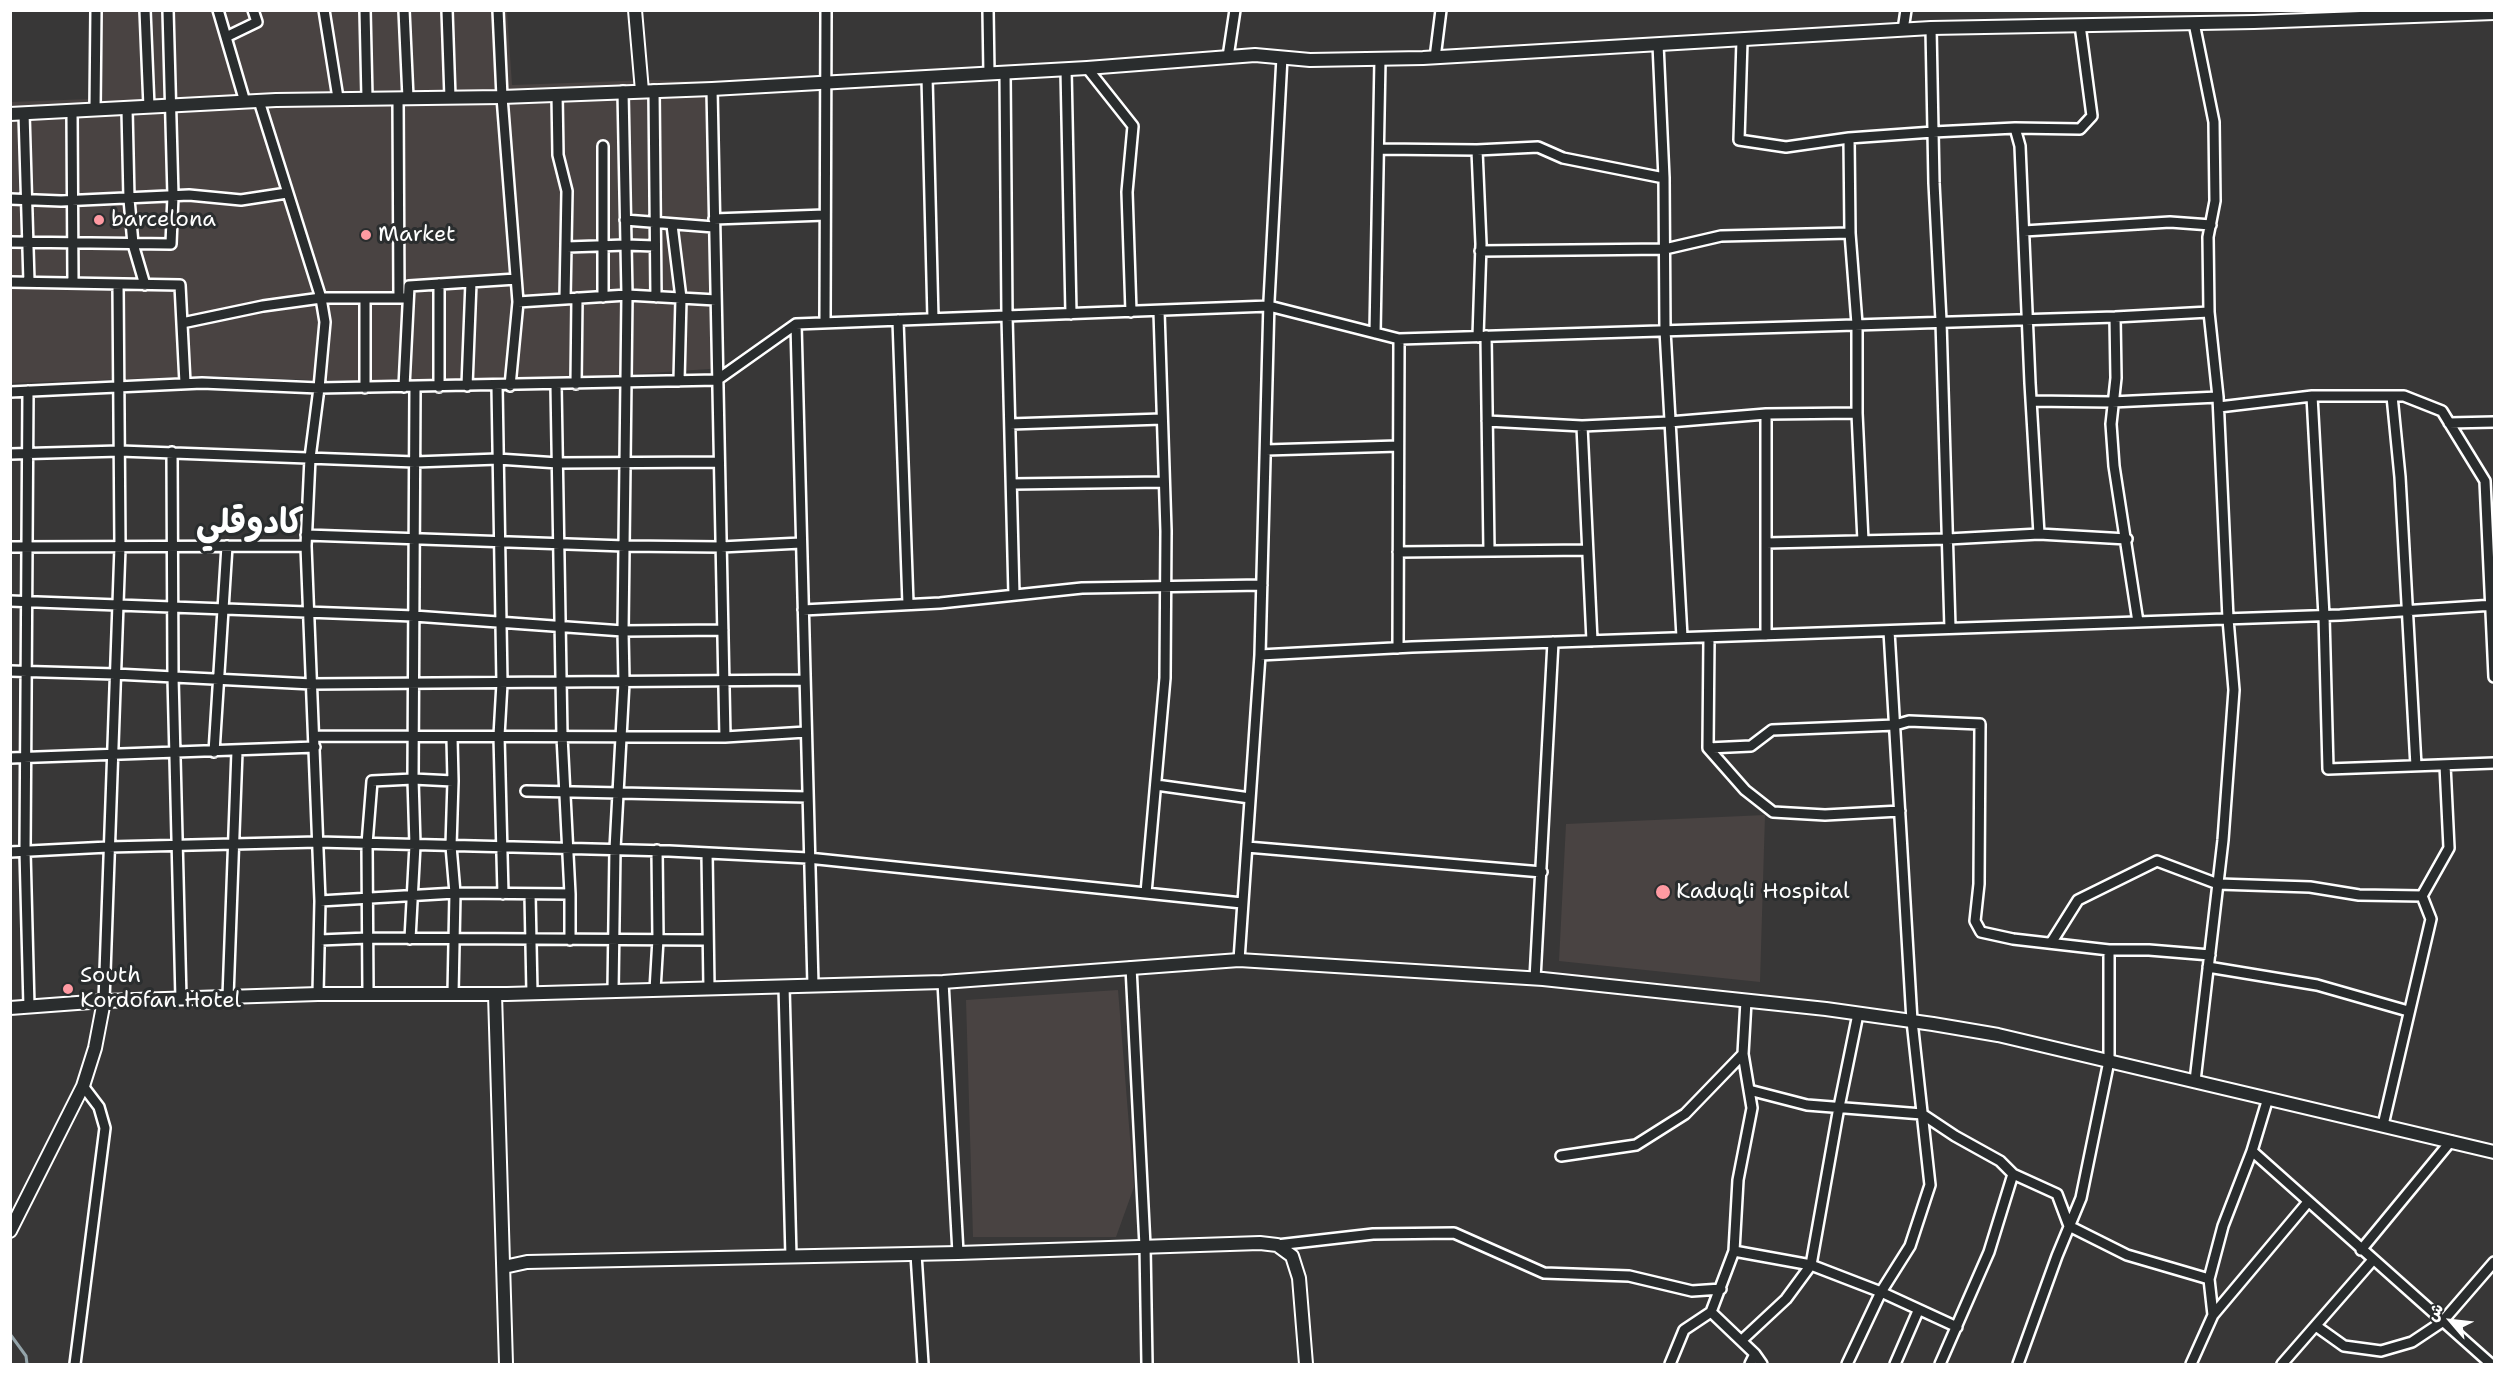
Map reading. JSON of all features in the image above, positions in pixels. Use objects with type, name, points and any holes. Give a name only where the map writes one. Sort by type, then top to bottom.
[{"type":"street","points":[[95,110],[96,10]]},
{"type":"street","points":[[145,10],[149,108]]},
{"type":"street","points":[[10,242],[171,244],[173,196],[168,10]]},
{"type":"street","points":[[218,10],[245,102]]},
{"type":"street","points":[[226,37],[257,22],[253,10]]},
{"type":"street","points":[[365,10],[367,98]]},
{"type":"street","points":[[404,10],[404,387]]},
{"type":"street","points":[[447,10],[450,98]]},
{"type":"street","points":[[498,10],[502,97],[518,302],[510,386]]},
{"type":"street","points":[[635,10],[648,91],[655,222],[656,297]]},
{"type":"street","points":[[825,323],[826,10]]},
{"type":"street","points":[[988,10],[989,74]]},
{"type":"street","points":[[1228,57],[1235,10]]},
{"type":"street","points":[[1435,58],[1441,10]]},
{"type":"street","points":[[1903,30],[1906,10]]},
{"type":"street","points":[[323,13],[338,98]]},
{"type":"street","points":[[10,114],[338,98],[502,97],[648,91],[989,74],[1228,57],[1282,57],[1310,60],[1435,58],[1932,28],[2194,23],[2254,16],[2494,14]]},
{"type":"street","points":[[2194,23],[2214,122],[2216,201],[2208,237],[2209,312],[2218,402],[2228,619],[2234,690],[2218,884],[2195,1081]]},
{"type":"street","points":[[1742,40],[1739,140],[1786,147],[1849,138],[1933,132],[2015,128],[2080,129],[2092,116],[2080,25]]},
{"type":"street","points":[[1932,28],[1933,132],[1950,628]]},
{"type":"street","points":[[1658,45],[1664,178],[1665,330],[1682,638]]},
{"type":"street","points":[[1239,960],[1260,655],[1269,306],[1282,57]]},
{"type":"street","points":[[1375,333],[1380,59]]},
{"type":"street","points":[[1087,68],[1132,126],[1127,192],[1131,312]]},
{"type":"street","points":[[1066,69],[1071,314]]},
{"type":"street","points":[[1005,73],[1007,316],[1014,595]]},
{"type":"street","points":[[927,77],[933,319]]},
{"type":"street","points":[[712,88],[725,737]]},
{"type":"street","points":[[613,990],[615,849],[620,793],[624,682],[627,295],[623,91]]},
{"type":"street","points":[[557,94],[558,155],[567,191],[565,299]]},
{"type":"street","points":[[259,101],[321,298],[325,322],[320,388],[310,458],[306,535],[320,901],[318,994]]},
{"type":"street","points":[[127,109],[129,199],[133,244],[145,285]]},
{"type":"street","points":[[72,111],[73,284]]},
{"type":"street","points":[[24,113],[29,282]]},
{"type":"street","points":[[2015,128],[2020,146],[2039,534]]},
{"type":"street","points":[[1849,138],[1850,233],[1857,324],[1857,413],[1863,541]]},
{"type":"street","points":[[603,146],[603,297]]},
{"type":"street","points":[[1380,149],[1477,150],[1538,147],[1563,158],[1664,178]]},
{"type":"street","points":[[1477,150],[1482,336],[1487,421],[1489,551]]},
{"type":"street","points":[[10,198],[74,200],[189,195],[241,200],[287,193]]},
{"type":"street","points":[[625,220],[672,225],[825,214]]},
{"type":"street","points":[[2024,231],[2170,222],[2211,225]]},
{"type":"street","points":[[672,225],[681,298],[679,381]]},
{"type":"street","points":[[1480,251],[1665,249],[1721,236],[1850,233]]},
{"type":"street","points":[[567,247],[655,246]]},
{"type":"street","points":[[404,298],[409,286],[516,279]]},
{"type":"street","points":[[10,282],[180,285],[185,383]]},
{"type":"street","points":[[467,386],[471,282]]},
{"type":"street","points":[[439,284],[439,387]]},
{"type":"street","points":[[10,1232],[83,1086],[95,1048],[104,1001],[120,547],[118,285]]},
{"type":"street","points":[[518,302],[627,295],[716,300]]},
{"type":"street","points":[[182,323],[263,306],[321,298],[404,298]]},
{"type":"street","points":[[576,384],[577,298]]},
{"type":"street","points":[[365,299],[365,388]]},
{"type":"street","points":[[10,392],[185,383],[365,388],[717,380],[796,324],[1159,310],[1269,306],[1398,339],[2115,317],[2209,312]]},
{"type":"street","points":[[1146,893],[1165,678],[1166,531],[1159,310]]},
{"type":"street","points":[[2115,317],[2116,378],[2112,402],[2114,466],[2138,622]]},
{"type":"street","points":[[898,320],[908,604]]},
{"type":"street","points":[[796,324],[813,985]]},
{"type":"street","points":[[1398,339],[1398,648]]},
{"type":"street","points":[[556,385],[563,682],[562,736],[566,791],[570,940]]},
{"type":"street","points":[[497,386],[501,621],[499,736],[504,847],[503,894]]},
{"type":"street","points":[[410,939],[415,845],[413,779],[416,387]]},
{"type":"street","points":[[28,391],[25,851],[29,1007]]},
{"type":"street","points":[[2031,401],[2218,402],[2312,396],[2404,396],[2442,411],[2485,481],[2493,605],[2494,677]]},
{"type":"street","points":[[2312,396],[2324,616],[2328,769],[2494,763]]},
{"type":"street","points":[[2392,396],[2400,477],[2416,766]]},
{"type":"street","points":[[1487,421],[1582,426],[1766,414],[1857,413]]},
{"type":"street","points":[[1766,414],[1766,635]]},
{"type":"street","points":[[1010,424],[1162,419]]},
{"type":"street","points":[[2449,423],[2494,422]]},
{"type":"street","points":[[1582,426],[1592,641]]},
{"type":"street","points":[[1266,450],[1398,446]]},
{"type":"street","points":[[10,454],[172,452],[415,462],[498,459],[558,464],[719,462]]},
{"type":"street","points":[[172,452],[173,677],[181,999]]},
{"type":"street","points":[[1012,484],[1164,483]]},
{"type":"street","points":[[1766,543],[1948,539],[2039,534],[2127,539]]},
{"type":"street","points":[[306,535],[625,546],[721,547],[801,543]]},
{"type":"street","points":[[214,752],[227,546]]},
{"type":"street","points":[[10,547],[306,546]]},
{"type":"street","points":[[1398,552],[1587,550]]},
{"type":"street","points":[[803,610],[908,604],[1082,588],[1262,585]]},
{"type":"street","points":[[10,600],[414,616],[623,631],[723,630]]},
{"type":"street","points":[[1260,655],[1553,642],[2324,616],[2493,605]]},
{"type":"street","points":[[1847,1365],[1881,1292],[1910,1246],[1930,1185],[1912,1021],[1889,630]]},
{"type":"street","points":[[1709,637],[1708,748],[1745,790],[1773,812],[1825,815],[1900,811]]},
{"type":"street","points":[[1535,979],[1553,642]]},
{"type":"street","points":[[10,671],[312,684],[805,680]]},
{"type":"street","points":[[1708,748],[1751,746],[1772,730],[1895,725],[1909,721],[1980,724],[1979,884],[1975,921],[1981,932],[2013,939],[2109,950],[2150,950],[2210,955]]},
{"type":"street","points":[[314,736],[725,737],[806,732]]},
{"type":"street","points":[[452,738],[451,846],[455,893],[453,994]]},
{"type":"street","points":[[10,758],[315,747]]},
{"type":"street","points":[[228,997],[237,751]]},
{"type":"street","points":[[2422,896],[2449,848],[2445,765]]},
{"type":"street","points":[[368,994],[367,843],[372,781],[413,779],[453,781]]},
{"type":"street","points":[[1156,785],[1250,798]]},
{"type":"street","points":[[526,791],[808,797]]},
{"type":"street","points":[[10,852],[108,847],[318,842],[657,850],[808,858],[1242,903]]},
{"type":"street","points":[[1246,847],[1542,872]]},
{"type":"street","points":[[656,990],[657,850]]},
{"type":"street","points":[[707,853],[709,988]]},
{"type":"street","points":[[2051,943],[2078,900],[2157,861],[2218,884],[2310,887],[2359,895],[2422,896]]},
{"type":"street","points":[[320,901],[455,893],[570,894]]},
{"type":"street","points":[[530,894],[532,993]]},
{"type":"street","points":[[2383,1125],[2431,919],[2422,896]]},
{"type":"street","points":[[320,940],[368,938],[707,940]]},
{"type":"street","points":[[2018,1365],[2081,1198],[2109,1061],[2109,950]]},
{"type":"street","points":[[10,1008],[104,1001],[318,994],[495,994],[943,982],[1239,960],[1535,979],[1912,1021],[1998,1035],[2494,1152]]},
{"type":"street","points":[[1131,967],[1145,1246],[1147,1365]]},
{"type":"street","points":[[2208,967],[2317,985],[2408,1011]]},
{"type":"street","points":[[943,982],[958,1253]]},
{"type":"street","points":[[784,986],[790,1257]]},
{"type":"street","points":[[495,994],[506,1365]]},
{"type":"street","points":[[1670,1365],[1684,1330],[1711,1312],[1734,1251],[1738,1180],[1752,1108],[1743,1054],[1746,1001]]},
{"type":"street","points":[[1742,1340],[1786,1299],[1811,1265],[1858,1014]]},
{"type":"street","points":[[1561,1156],[1636,1145],[1685,1114],[1743,1054]]},
{"type":"street","points":[[75,1365],[105,1128],[99,1107],[83,1086]]},
{"type":"street","points":[[1749,1090],[1807,1104],[1922,1114],[2000,1161],[2013,1174],[2057,1194],[2069,1226],[2127,1255],[2209,1279]]},
{"type":"street","points":[[2213,1316],[2209,1279],[2223,1226],[2252,1151],[2268,1098]]},
{"type":"street","points":[[2361,1250],[2451,1142]]},
{"type":"street","points":[[2252,1151],[2372,1261],[2491,1365]]},
{"type":"street","points":[[1940,1365],[1989,1252],[2013,1174]]},
{"type":"street","points":[[2191,1365],[2213,1316],[2308,1202]]},
{"type":"street","points":[[504,1266],[527,1262],[958,1253],[1260,1243],[1277,1245],[1373,1234],[1454,1233],[1544,1273],[1629,1276],[1692,1291],[1721,1289]]},
{"type":"street","points":[[1277,1245],[1292,1256],[1299,1278],[1306,1365]]},
{"type":"street","points":[[1734,1251],[1811,1265],[1881,1292],[1957,1327]]},
{"type":"street","points":[[916,1254],[923,1365]]},
{"type":"street","points":[[2282,1365],[2372,1261]]},
{"type":"street","points":[[2316,1326],[2344,1346],[2381,1351],[2412,1342],[2442,1322],[2494,1262]]},
{"type":"street","points":[[1895,1365],[1918,1311]]},
{"type":"street","points":[[1711,1312],[1742,1340],[1762,1365]]},
{"type":"street","points":[[1750,1365],[1755,1354]]},
{"type":"shaded area","name":"Market","points":[[90,10],[507,11],[512,85],[649,80],[719,82],[724,368],[605,376],[458,381],[310,380],[217,376],[11,383],[10,102],[90,99]]},
{"type":"shaded area","name":"Kaduqli Hospital","points":[[1765,815],[1760,982],[1559,961],[1566,824]]},
{"type":"shaded area","points":[[1118,990],[1134,1187],[1116,1237],[973,1237],[966,1000]]},
{"type":"waterway","points":[[10,1334],[26,1356],[27,1364]]},
{"type":"place","name":"barcelona","points":[[99,220]]},
{"type":"place","name":"Market","points":[[366,235]]},
{"type":"place","name":"Kaduqli Hospital","points":[[1663,892]]},
{"type":"place","name":"South Kordofan Hotel","points":[[68,989]]},
{"type":"district","name":"كادوقلي","points":[[250,524]]}]
